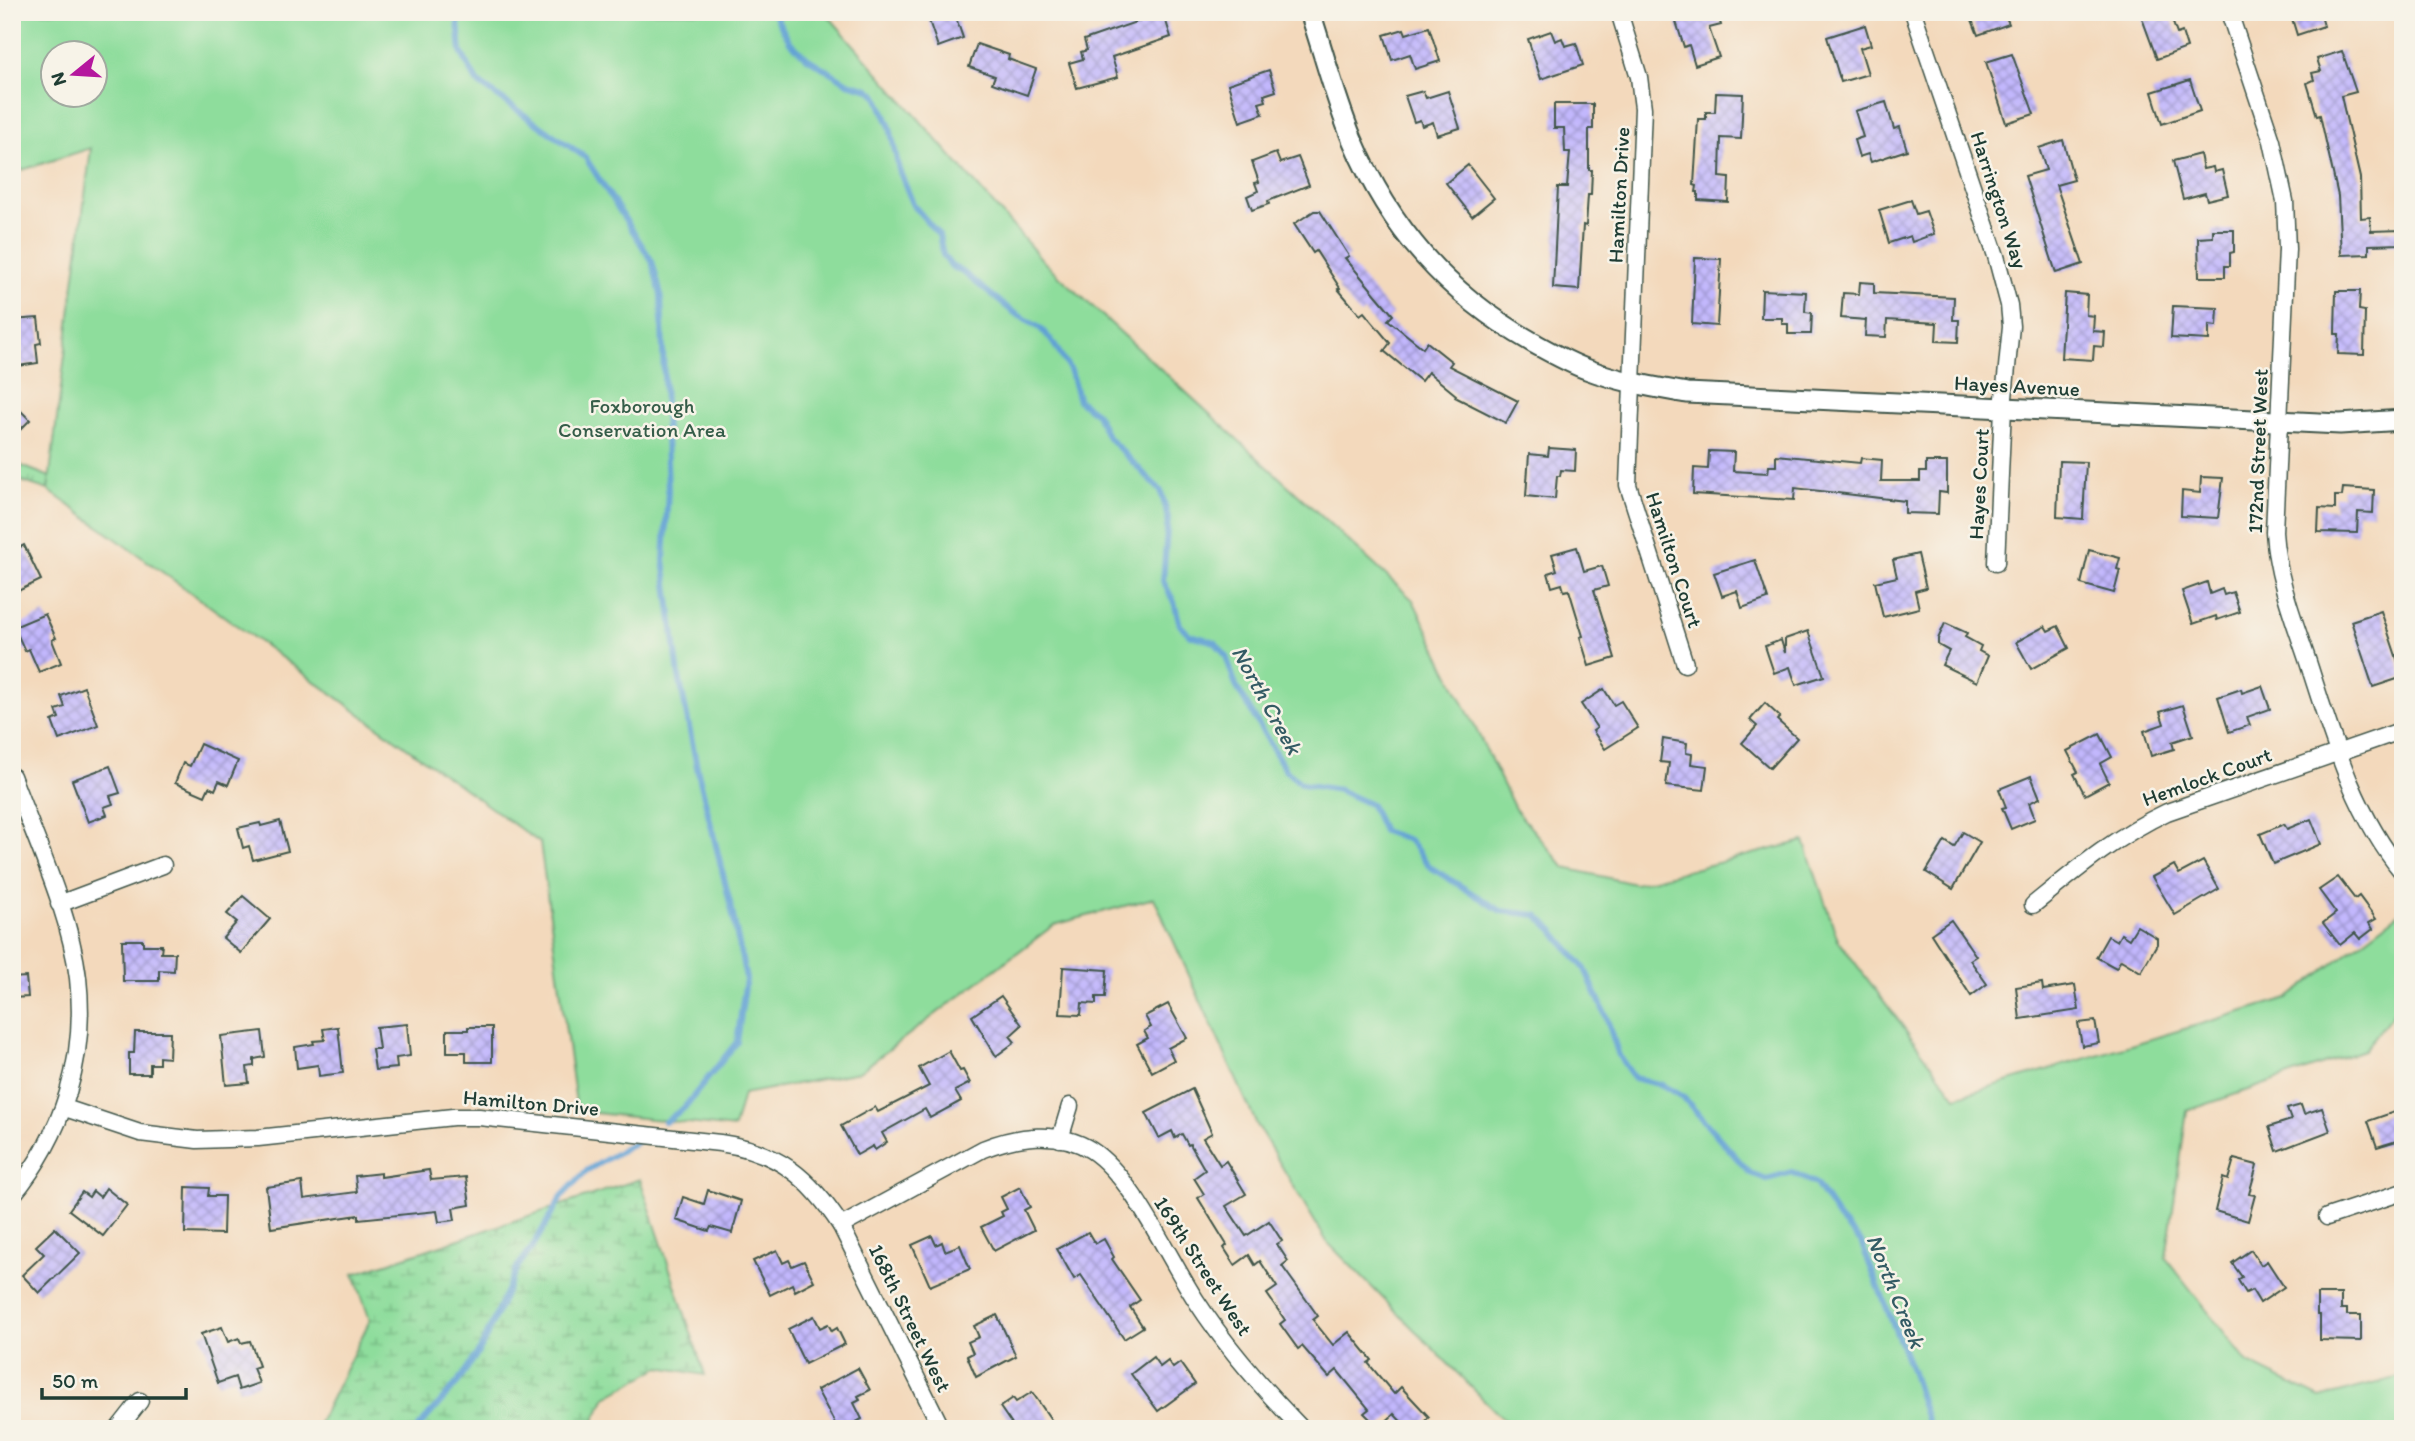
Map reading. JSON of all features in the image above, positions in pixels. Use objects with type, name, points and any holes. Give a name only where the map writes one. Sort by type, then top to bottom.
[{"type":"street","name":"Hayes Avenue","points":[[1310,12],[1352,139],[1394,218],[1432,266],[1467,300],[1497,322],[1587,370],[1630,383],[1687,393],[2279,422],[2340,424],[2403,420]]},
{"type":"street","name":"Hamilton Drive","points":[[1619,12],[1639,77],[1643,108],[1630,383]]},
{"type":"street","name":"Harrington Way","points":[[1913,12],[2004,284],[2011,326],[2003,408]]},
{"type":"street","name":"172nd Street West","points":[[2229,12],[2272,141],[2285,201],[2287,249],[2275,551],[2283,585],[2350,785],[2376,835],[2403,873]]},
{"type":"street","name":"Hamilton Court","points":[[1630,383],[1628,485],[1685,664]]},
{"type":"street","name":"Hayes Court","points":[[1996,563],[2003,408]]},
{"type":"street","name":"Hemlock Court","points":[[2033,905],[2091,857],[2138,825],[2167,812],[2403,730]]},
{"type":"street","points":[[12,776],[60,904],[74,955],[79,1004],[72,1080],[65,1108],[27,1179],[12,1196]]},
{"type":"street","points":[[60,904],[163,865]]},
{"type":"street","points":[[1060,1139],[1070,1106]]},
{"type":"street","name":"Hamilton Drive","points":[[65,1108],[140,1133],[197,1140],[248,1138],[453,1117],[480,1117],[720,1143],[756,1151],[794,1170],[826,1203],[841,1226]]},
{"type":"street","name":"169th Street West","points":[[841,1226],[983,1149],[1005,1141],[1026,1137],[1073,1142],[1091,1150],[1119,1175],[1197,1302],[1229,1348],[1302,1429]]},
{"type":"street","points":[[2327,1217],[2403,1192]]},
{"type":"street","name":"168th Street West","points":[[841,1226],[942,1429]]},
{"type":"street","points":[[118,1429],[140,1401]]},
{"type":"green space","name":"Foxborough Conservation Area","points":[[12,12],[825,12],[1045,263],[1413,600],[1515,809],[1565,868],[1635,884],[1804,841],[1838,940],[1956,1097],[2288,998],[2403,913],[2403,1001],[2364,1050],[2187,1111],[2166,1258],[2248,1363],[2320,1398],[2403,1376],[2403,1429],[1513,1429],[1327,1242],[1257,1125],[1154,898],[1054,925],[859,1072],[743,1094],[734,1128],[577,1111],[540,843],[48,490],[91,148],[19,171],[12,162]]},
{"type":"green space","points":[[12,462],[50,477],[48,490],[12,478]]},
{"type":"green space","points":[[640,1179],[705,1375],[660,1367],[606,1397],[590,1429],[316,1429],[370,1320],[354,1274]]},
{"type":"building","points":[[926,12],[954,12],[963,38],[938,47]]},
{"type":"building","points":[[1136,12],[1163,12],[1171,37],[1112,57],[1118,77],[1077,88],[1069,63],[1083,59],[1081,52],[1087,50],[1084,40],[1139,21]]},
{"type":"building","points":[[1673,12],[1717,12],[1721,25],[1709,28],[1719,57],[1695,65],[1689,45],[1684,47]]},
{"type":"building","points":[[1969,12],[2004,12],[2009,24],[1978,35]]},
{"type":"building","points":[[2169,12],[2177,34],[2182,32],[2187,48],[2157,59],[2142,18]]},
{"type":"building","points":[[2290,12],[2320,12],[2324,26],[2297,35]]},
{"type":"building","points":[[1865,25],[1871,45],[1860,48],[1868,74],[1841,82],[1827,37]]},
{"type":"building","points":[[1429,27],[1440,61],[1415,69],[1410,54],[1392,60],[1384,35],[1404,29],[1406,34]]},
{"type":"building","points":[[1551,31],[1555,41],[1562,38],[1565,46],[1576,43],[1583,65],[1541,79],[1528,39]]},
{"type":"building","points":[[977,44],[1009,55],[1008,59],[1036,69],[1027,95],[992,83],[995,76],[969,67]]},
{"type":"building","points":[[2342,51],[2356,92],[2341,96],[2360,178],[2361,218],[2370,217],[2371,231],[2402,230],[2402,244],[2369,245],[2369,254],[2341,255],[2338,196],[2320,115],[2317,116],[2307,83],[2314,80],[2312,73],[2321,71],[2317,59]]},
{"type":"building","points":[[2012,54],[2034,114],[2006,123],[1986,62]]},
{"type":"building","points":[[1269,70],[1276,91],[1264,95],[1266,101],[1259,103],[1263,114],[1240,122],[1228,84]]},
{"type":"building","points":[[2190,80],[2200,111],[2162,124],[2152,92]]},
{"type":"building","points":[[1423,91],[1426,98],[1448,91],[1460,128],[1437,135],[1433,122],[1422,126],[1420,120],[1414,122],[1405,96]]},
{"type":"building","points":[[1716,93],[1743,94],[1741,139],[1721,138],[1720,177],[1729,178],[1728,202],[1698,200],[1697,186],[1694,185],[1698,119],[1706,119],[1706,112],[1715,112]]},
{"type":"building","points":[[1886,102],[1894,129],[1900,127],[1907,150],[1871,162],[1868,154],[1859,157],[1854,140],[1863,137],[1855,111]]},
{"type":"building","points":[[1554,104],[1593,104],[1593,129],[1589,129],[1591,195],[1588,195],[1586,226],[1583,225],[1579,290],[1553,288],[1558,187],[1567,187],[1570,152],[1565,152],[1564,128],[1554,128]]},
{"type":"building","points":[[2063,140],[2074,180],[2056,185],[2083,264],[2056,273],[2025,176],[2046,170],[2039,148]]},
{"type":"building","points":[[1276,153],[1280,163],[1298,157],[1309,185],[1252,210],[1247,196],[1258,191],[1255,183],[1259,182],[1252,162]]},
{"type":"building","points":[[2200,154],[2203,169],[2213,167],[2214,172],[2222,170],[2228,195],[2207,200],[2205,193],[2183,199],[2173,161]]},
{"type":"building","points":[[1468,165],[1494,198],[1472,216],[1446,183]]},
{"type":"building","points":[[1911,200],[1916,214],[1926,211],[1934,234],[1912,242],[1910,236],[1889,243],[1879,210]]},
{"type":"building","points":[[1314,211],[1320,211],[1349,256],[1345,258],[1393,315],[1388,320],[1423,348],[1427,342],[1452,362],[1449,366],[1518,401],[1506,423],[1455,397],[1456,395],[1428,372],[1421,381],[1384,351],[1390,343],[1364,312],[1360,315],[1338,289],[1340,288],[1316,251],[1313,253],[1294,224]]},
{"type":"building","points":[[2213,230],[2234,230],[2234,252],[2230,253],[2230,266],[2225,266],[2225,277],[2199,277],[2198,238],[2213,237]]},
{"type":"building","points":[[1695,258],[1721,259],[1717,326],[1692,324]]},
{"type":"building","points":[[1860,282],[1874,283],[1874,293],[1954,297],[1953,320],[1959,320],[1958,342],[1936,341],[1937,323],[1887,320],[1886,337],[1865,336],[1866,320],[1841,318],[1843,293],[1859,294]]},
{"type":"building","points":[[1762,290],[1806,292],[1805,312],[1812,313],[1811,334],[1788,334],[1788,324],[1782,324],[1782,318],[1761,318]]},
{"type":"building","points":[[2336,291],[2360,291],[2359,310],[2365,311],[2364,355],[2338,354],[2339,334],[2335,334]]},
{"type":"building","points":[[2065,293],[2087,295],[2086,315],[2094,316],[2093,331],[2105,332],[2104,347],[2094,346],[2093,360],[2061,358]]},
{"type":"building","points":[[2173,306],[2218,308],[2217,326],[2209,325],[2209,340],[2171,338]]},
{"type":"building","points":[[38,318],[41,343],[36,344],[38,363],[18,366],[16,345],[12,346],[12,320]]},
{"type":"building","points":[[12,402],[30,420],[12,438]]},
{"type":"building","points":[[1549,448],[1576,450],[1575,471],[1561,470],[1560,476],[1557,476],[1555,499],[1526,496],[1529,454],[1548,456]]},
{"type":"building","points":[[1709,451],[1734,452],[1733,471],[1768,473],[1769,466],[1776,466],[1776,455],[1860,463],[1861,458],[1882,460],[1881,481],[1920,481],[1920,472],[1926,472],[1926,462],[1947,462],[1947,493],[1939,492],[1938,514],[1905,513],[1905,501],[1795,488],[1794,500],[1693,494],[1694,468],[1708,469]]},
{"type":"building","points":[[2059,461],[2086,462],[2083,519],[2057,517]]},
{"type":"building","points":[[2201,477],[2223,478],[2218,518],[2181,516],[2182,491],[2200,493]]},
{"type":"building","points":[[2343,488],[2374,490],[2373,513],[2358,512],[2357,533],[2318,532],[2319,508],[2335,509],[2335,496],[2342,496]]},
{"type":"building","points":[[24,545],[41,580],[12,594],[12,551]]},
{"type":"building","points":[[1577,547],[1584,571],[1602,566],[1608,586],[1594,590],[1615,658],[1589,666],[1569,590],[1564,591],[1562,584],[1552,587],[1548,573],[1557,570],[1552,554]]},
{"type":"building","points":[[2089,550],[2120,558],[2114,593],[2081,584]]},
{"type":"building","points":[[1918,554],[1926,588],[1915,591],[1919,608],[1883,617],[1875,582],[1897,577],[1893,560]]},
{"type":"building","points":[[1755,560],[1768,599],[1742,608],[1737,591],[1722,596],[1714,573]]},
{"type":"building","points":[[2207,582],[2210,594],[2222,589],[2224,595],[2233,592],[2240,612],[2193,624],[2182,591]]},
{"type":"building","points":[[2381,611],[2403,677],[2373,687],[2351,621]]},
{"type":"building","points":[[45,614],[56,638],[52,640],[61,663],[39,672],[29,649],[25,651],[14,627]]},
{"type":"building","points":[[1945,623],[1967,633],[1965,637],[1981,646],[1979,651],[1988,656],[1977,682],[1942,665],[1949,651],[1938,645]]},
{"type":"building","points":[[2045,626],[2048,631],[2058,626],[2069,648],[2031,669],[2016,642]]},
{"type":"building","points":[[1808,631],[1824,676],[1796,685],[1790,667],[1774,673],[1765,646],[1781,640],[1785,653],[1785,639]]},
{"type":"building","points":[[2262,686],[2270,709],[2247,717],[2250,725],[2229,732],[2218,697],[2241,689],[2242,693]]},
{"type":"building","points":[[84,687],[98,725],[59,740],[52,721],[59,718],[56,710],[65,707],[61,696]]},
{"type":"building","points":[[1604,689],[1614,705],[1621,701],[1638,728],[1605,749],[1593,731],[1597,728],[1581,704]]},
{"type":"building","points":[[1765,703],[1780,717],[1777,720],[1797,738],[1770,768],[1742,743],[1757,726],[1750,720]]},
{"type":"building","points":[[2183,705],[2193,735],[2172,742],[2174,749],[2151,756],[2144,731],[2164,724],[2160,712]]},
{"type":"building","points":[[2100,734],[2112,757],[2100,764],[2109,782],[2085,795],[2074,774],[2078,772],[2067,751]]},
{"type":"building","points":[[1663,739],[1687,743],[1686,753],[1692,754],[1691,764],[1707,766],[1704,790],[1666,786],[1669,763],[1660,762]]},
{"type":"building","points":[[200,744],[238,761],[228,785],[219,781],[215,790],[209,787],[205,796],[175,783],[183,763],[190,766]]},
{"type":"building","points":[[110,766],[120,793],[110,796],[113,804],[104,807],[107,815],[88,822],[72,780]]},
{"type":"building","points":[[2031,776],[2040,798],[2029,803],[2035,819],[2011,829],[2002,808],[2006,807],[1999,789]]},
{"type":"building","points":[[2311,819],[2321,844],[2273,864],[2260,834],[2284,824],[2287,829]]},
{"type":"building","points":[[280,821],[288,851],[253,860],[249,846],[243,848],[238,828]]},
{"type":"building","points":[[1963,832],[1980,842],[1953,889],[1926,872],[1945,841],[1954,847]]},
{"type":"building","points":[[2203,861],[2219,889],[2175,915],[2152,877],[2174,865],[2179,874]]},
{"type":"building","points":[[2338,877],[2355,899],[2359,896],[2376,919],[2369,923],[2373,929],[2360,939],[2355,933],[2340,945],[2323,923],[2336,913],[2319,890]]},
{"type":"building","points":[[243,896],[270,919],[241,953],[223,938],[237,922],[227,914]]},
{"type":"building","points":[[1951,920],[1976,956],[1970,960],[1987,984],[1971,996],[1931,934]]},
{"type":"building","points":[[2137,926],[2157,938],[2157,944],[2141,972],[2121,960],[2116,968],[2096,957],[2108,936],[2117,941],[2121,934],[2129,939]]},
{"type":"building","points":[[122,940],[143,940],[143,945],[162,945],[161,953],[175,953],[174,971],[159,970],[159,981],[123,981]]},
{"type":"building","points":[[1063,967],[1107,970],[1105,997],[1096,997],[1096,1004],[1082,1003],[1081,1015],[1060,1014]]},
{"type":"building","points":[[26,977],[28,997],[12,998],[12,978]]},
{"type":"building","points":[[2042,983],[2043,990],[2075,985],[2079,1010],[2020,1019],[2016,987]]},
{"type":"building","points":[[1001,996],[1022,1025],[1010,1036],[1015,1042],[996,1056],[972,1016]]},
{"type":"building","points":[[1168,1004],[1187,1038],[1168,1048],[1174,1060],[1152,1072],[1137,1044],[1148,1038],[1144,1031],[1151,1027],[1145,1016]]},
{"type":"building","points":[[2095,1021],[2099,1043],[2082,1046],[2078,1023]]},
{"type":"building","points":[[407,1024],[410,1056],[396,1058],[397,1068],[375,1070],[372,1049],[379,1049],[376,1027]]},
{"type":"building","points":[[338,1027],[343,1073],[319,1076],[318,1065],[297,1068],[295,1047],[325,1040],[323,1029]]},
{"type":"building","points":[[468,1027],[492,1027],[492,1062],[466,1062],[466,1052],[447,1052],[447,1030],[468,1030]]},
{"type":"building","points":[[262,1031],[265,1057],[254,1059],[254,1066],[247,1067],[249,1083],[226,1085],[221,1036]]},
{"type":"building","points":[[135,1032],[170,1032],[169,1058],[159,1057],[159,1064],[150,1064],[150,1074],[129,1074],[129,1053],[134,1053]]},
{"type":"building","points":[[949,1051],[970,1083],[955,1091],[961,1101],[930,1118],[925,1109],[882,1133],[887,1142],[875,1150],[873,1146],[857,1155],[841,1126],[875,1107],[878,1112],[929,1086],[919,1068]]},
{"type":"building","points":[[1192,1089],[1212,1133],[1203,1138],[1220,1165],[1226,1161],[1246,1194],[1226,1206],[1246,1236],[1269,1221],[1282,1241],[1277,1244],[1288,1261],[1282,1266],[1318,1316],[1313,1320],[1333,1345],[1349,1332],[1372,1360],[1368,1363],[1394,1394],[1401,1387],[1429,1417],[1417,1429],[1408,1429],[1394,1414],[1379,1428],[1364,1413],[1369,1409],[1337,1370],[1329,1377],[1302,1346],[1298,1349],[1280,1324],[1285,1320],[1267,1294],[1277,1287],[1260,1261],[1255,1265],[1249,1255],[1235,1265],[1224,1248],[1227,1245],[1198,1198],[1204,1194],[1194,1178],[1205,1170],[1190,1144],[1188,1145],[1182,1134],[1175,1138],[1172,1131],[1159,1138],[1146,1113]]},
{"type":"building","points":[[2301,1105],[2304,1114],[2322,1108],[2330,1131],[2277,1151],[2269,1127],[2291,1120],[2287,1109]]},
{"type":"building","points":[[2403,1109],[2403,1139],[2377,1147],[2368,1121]]},
{"type":"building","points":[[2234,1159],[2257,1165],[2249,1194],[2255,1195],[2248,1221],[2215,1211],[2223,1178],[2228,1180]]},
{"type":"building","points":[[429,1170],[431,1180],[466,1177],[470,1205],[453,1208],[455,1220],[439,1222],[437,1211],[359,1219],[359,1215],[271,1228],[266,1187],[302,1182],[304,1199],[357,1192],[355,1176],[381,1173],[381,1177]]},
{"type":"building","points":[[186,1187],[209,1188],[208,1196],[224,1196],[223,1234],[185,1233]]},
{"type":"building","points":[[1020,1187],[1030,1207],[1024,1210],[1034,1230],[994,1251],[981,1227],[1003,1216],[1001,1212],[1007,1209],[1001,1197]]},
{"type":"building","points":[[106,1188],[127,1205],[103,1236],[69,1210],[82,1192],[89,1197],[93,1191],[100,1197]]},
{"type":"building","points":[[708,1190],[741,1201],[732,1233],[711,1227],[709,1231],[676,1220],[683,1197],[704,1204]]},
{"type":"building","points":[[55,1228],[80,1253],[39,1293],[22,1275],[44,1254],[36,1246]]},
{"type":"building","points":[[1088,1232],[1095,1244],[1104,1239],[1114,1257],[1112,1259],[1140,1300],[1130,1307],[1143,1327],[1124,1339],[1081,1275],[1074,1279],[1057,1249]]},
{"type":"building","points":[[932,1236],[936,1245],[942,1242],[945,1251],[960,1245],[970,1269],[930,1286],[912,1245]]},
{"type":"building","points":[[777,1250],[783,1263],[789,1260],[792,1266],[804,1261],[814,1281],[795,1291],[792,1284],[770,1295],[753,1261]]},
{"type":"building","points":[[2251,1250],[2261,1265],[2267,1261],[2284,1287],[2260,1303],[2252,1290],[2246,1293],[2238,1280],[2242,1277],[2232,1263]]},
{"type":"building","points":[[2317,1294],[2341,1294],[2341,1309],[2347,1309],[2347,1315],[2361,1315],[2361,1341],[2320,1340]]},
{"type":"building","points":[[997,1315],[1016,1356],[976,1377],[967,1356],[973,1353],[968,1342],[979,1337],[974,1326]]},
{"type":"building","points":[[814,1316],[820,1328],[828,1324],[832,1331],[837,1328],[845,1344],[805,1364],[788,1329]]},
{"type":"building","points":[[222,1327],[228,1342],[239,1338],[241,1343],[250,1341],[259,1366],[253,1368],[259,1383],[239,1390],[235,1377],[218,1383],[201,1334]]},
{"type":"building","points":[[1153,1357],[1160,1367],[1168,1361],[1173,1368],[1180,1363],[1195,1384],[1158,1411],[1131,1374]]},
{"type":"building","points":[[858,1368],[870,1390],[858,1396],[860,1400],[854,1403],[862,1419],[838,1429],[817,1390]]},
{"type":"building","points":[[1032,1392],[1052,1421],[1040,1429],[1015,1429],[1000,1407],[1013,1398],[1016,1402]]},
{"type":"waterway","points":[[463,12],[458,22],[461,52],[477,82],[585,157],[652,261],[661,295],[668,490],[664,560],[679,676],[698,772],[746,979],[737,1042],[684,1108],[665,1122]]},
{"type":"waterway","name":"North Creek","points":[[773,12],[790,42],[807,58],[848,83],[869,89],[877,96],[890,127],[899,170],[914,206],[939,235],[943,255],[951,266],[964,273],[1013,312],[1040,328],[1052,341],[1070,370],[1079,401],[1097,414],[1107,436],[1161,491],[1168,518],[1163,581],[1174,602],[1180,625],[1190,635],[1215,642],[1226,656],[1236,686],[1286,771],[1302,784],[1339,790],[1371,805],[1383,831],[1409,840],[1430,867],[1501,911],[1537,915],[1585,969],[1606,1016],[1619,1056],[1634,1078],[1662,1085],[1683,1097],[1750,1173],[1767,1179],[1792,1172],[1816,1184],[1839,1219],[1861,1242],[1911,1370],[1930,1429]]},
{"type":"waterway","points":[[417,1429],[458,1382],[481,1348],[518,1266],[532,1248],[562,1196],[586,1171],[643,1138]]}]
